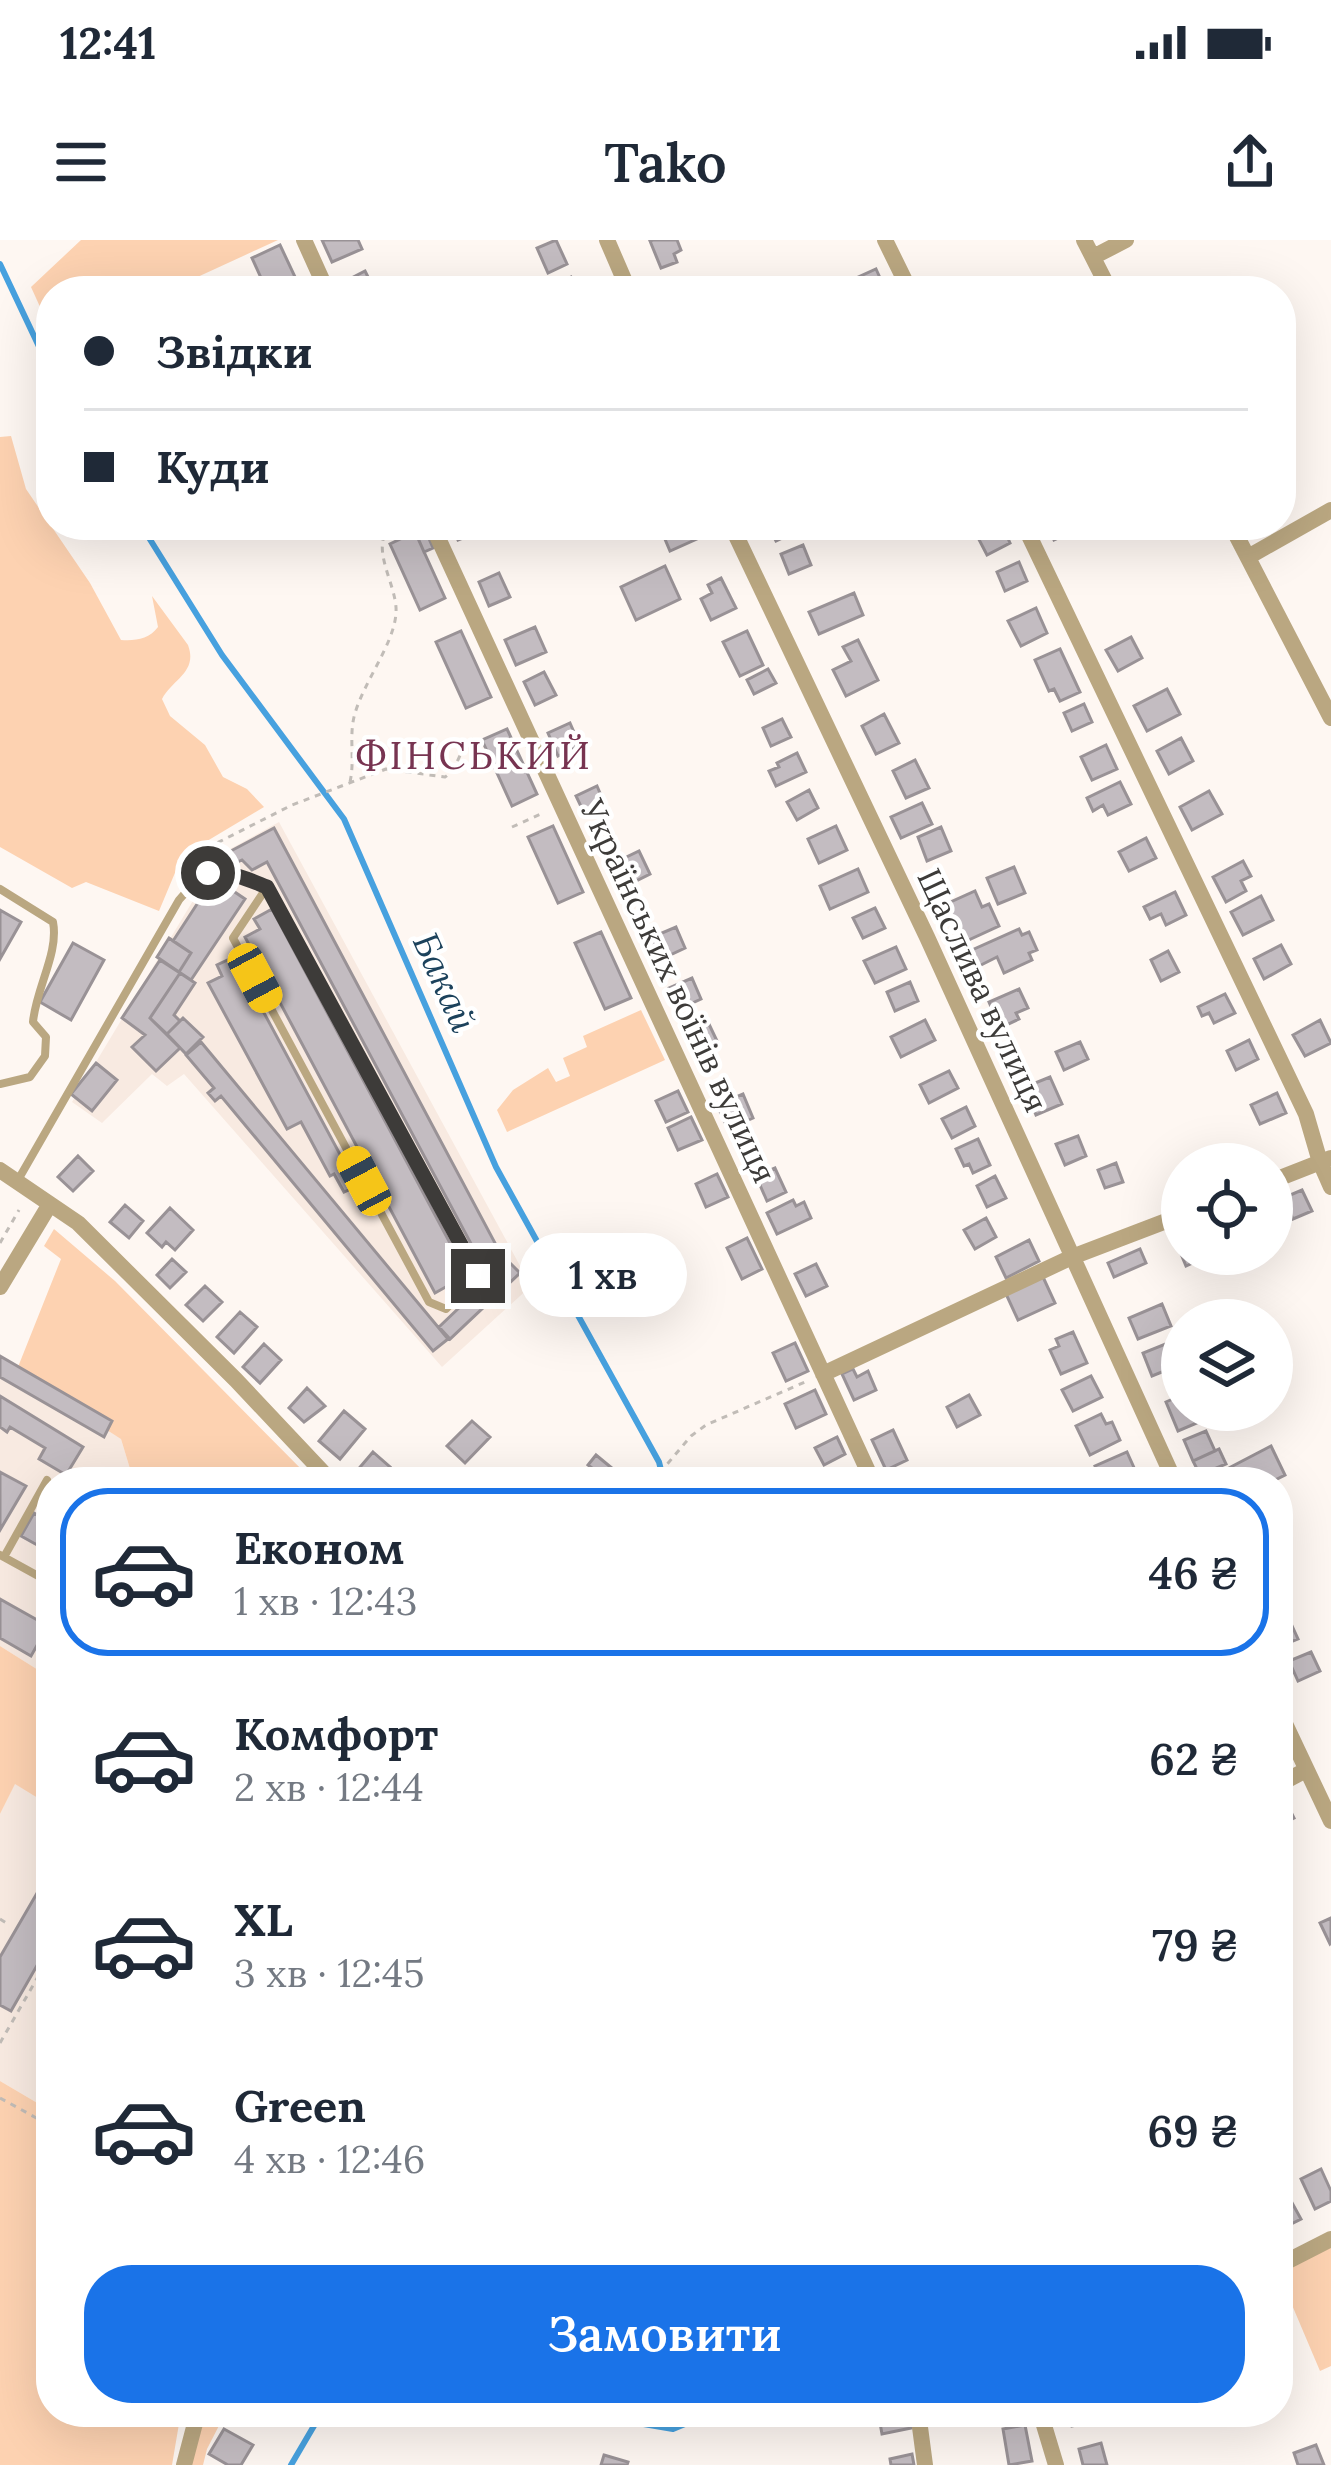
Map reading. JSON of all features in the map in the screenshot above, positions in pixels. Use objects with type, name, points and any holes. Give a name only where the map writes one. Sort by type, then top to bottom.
[{"type":"street","points":[[304,240],[320,276]]},
{"type":"street","points":[[607,240],[623,276]]},
{"type":"street","points":[[885,240],[903,276]]},
{"type":"street","points":[[1102,276],[1089,249],[1126,240]]},
{"type":"street","points":[[1296,530],[1331,510]]},
{"type":"street","name":"Українських воїнів вулиця","points":[[439,540],[866,1467]]},
{"type":"street","name":"Щаслива вулиця","points":[[737,540],[927,937],[1168,1467]]},
{"type":"street","points":[[1031,540],[1306,1114],[1326,1160],[1331,1187]]},
{"type":"street","points":[[1239,540],[1331,718]]},
{"type":"street","points":[[1248,557],[1278,540]]},
{"type":"street","points":[[1293,1173],[1326,1160]]},
{"type":"street","points":[[0,1169],[78,1223],[318,1467]]},
{"type":"street","points":[[0,1287],[50,1204]]},
{"type":"street","points":[[823,1374],[1072,1257],[1161,1223]]},
{"type":"street","points":[[1293,1741],[1331,1821]]},
{"type":"street","points":[[1293,1777],[1306,1770]]},
{"type":"street","points":[[1293,2258],[1331,2239]]},
{"type":"street","points":[[184,2465],[194,2427]]},
{"type":"street","points":[[920,2427],[926,2465]]},
{"type":"street","points":[[1045,2427],[1056,2465]]},
{"type":"lane","points":[[17,1181],[179,900],[196,880],[219,872],[267,887],[478,1276],[446,1309],[429,1302],[233,938],[267,887]]},
{"type":"lane","points":[[0,889],[53,922],[56,937],[35,1000],[33,1022],[46,1037],[45,1056],[30,1077],[0,1084]]},
{"type":"lane","points":[[36,1499],[2,1556],[36,1575]]},
{"type":"path","points":[[350,784],[352,721],[397,610],[382,540]]},
{"type":"path","points":[[179,900],[196,854],[292,805],[386,769],[445,777],[473,739]]},
{"type":"path","points":[[512,827],[560,805]]},
{"type":"path","points":[[0,1243],[19,1210]]},
{"type":"path","points":[[664,1467],[706,1425],[823,1374]]},
{"type":"path","points":[[0,1919],[8,1924]]},
{"type":"path","points":[[0,2043],[36,1980]]},
{"type":"path","points":[[0,2098],[36,2118]]},
{"type":"shaded area","points":[[81,240],[278,240],[200,276],[43,276]]},
{"type":"shaded area","points":[[11,436],[26,489],[36,504],[36,540],[61,540],[121,640],[142,638],[158,627],[152,596],[188,645],[187,669],[162,699],[170,716],[205,745],[223,777],[247,789],[264,807],[182,856],[159,911],[86,882],[72,888],[0,847],[0,437]]},
{"type":"shaded area","points":[[279,822],[531,1286],[442,1367],[184,1074],[167,1086],[152,1074],[102,1123],[72,1102],[221,854]]},
{"type":"shaded area","points":[[641,1010],[665,1060],[507,1132],[497,1110],[513,1090],[548,1068],[556,1082],[570,1076],[563,1058],[587,1047],[583,1036]]},
{"type":"shaded area","points":[[54,1229],[115,1281],[299,1467],[129,1467],[121,1439],[107,1430],[112,1421],[18,1367],[61,1259],[44,1246]]},
{"type":"shaded area","points":[[0,1356],[112,1421],[129,1467],[36,1467],[36,1669],[0,1646]]},
{"type":"shaded area","points":[[0,1646],[36,1669],[36,1797],[15,1784],[0,1814]]},
{"type":"shaded area","points":[[16,1781],[36,1794],[36,2102],[0,2081],[0,1814]]},
{"type":"shaded area","points":[[0,2081],[36,2102],[36,2427],[178,2427],[172,2465],[0,2465]]},
{"type":"shaded area","points":[[1331,2247],[1331,2366],[1320,2371],[1293,2307],[1293,2265]]},
{"type":"shaded area","points":[[202,2427],[218,2427],[203,2465],[191,2465]]},
{"type":"building","points":[[322,240],[358,240],[362,249],[332,262]]},
{"type":"building","points":[[556,240],[567,264],[548,273],[537,248]]},
{"type":"building","points":[[677,240],[681,250],[674,254],[677,262],[661,268],[650,241]]},
{"type":"building","points":[[280,245],[295,276],[260,276],[252,258]]},
{"type":"building","points":[[419,540],[445,598],[420,610],[390,544]]},
{"type":"building","points":[[419,540],[430,540],[433,548],[424,552]]},
{"type":"building","points":[[665,540],[695,540],[670,551]]},
{"type":"building","points":[[979,540],[1009,540],[1010,543],[987,555]]},
{"type":"building","points":[[803,545],[811,565],[789,574],[781,554]]},
{"type":"building","points":[[1019,562],[1027,581],[1005,591],[997,572]]},
{"type":"building","points":[[665,566],[680,599],[636,620],[621,587]]},
{"type":"building","points":[[499,573],[510,597],[489,606],[479,582]]},
{"type":"building","points":[[721,578],[736,608],[711,620],[701,599],[712,593],[708,585]]},
{"type":"building","points":[[854,593],[863,615],[819,634],[809,612]]},
{"type":"building","points":[[1036,608],[1047,633],[1021,646],[1008,621]]},
{"type":"building","points":[[535,627],[546,652],[516,665],[505,640]]},
{"type":"building","points":[[461,631],[491,697],[466,708],[436,642]]},
{"type":"building","points":[[747,631],[763,665],[740,676],[723,642]]},
{"type":"building","points":[[1131,637],[1142,658],[1118,671],[1106,650]]},
{"type":"building","points":[[858,640],[878,680],[846,696],[833,670],[851,661],[843,647]]},
{"type":"building","points":[[1060,649],[1080,692],[1060,701],[1054,689],[1049,691],[1035,660]]},
{"type":"building","points":[[768,669],[776,683],[754,694],[747,680]]},
{"type":"building","points":[[544,672],[556,695],[535,705],[524,682]]},
{"type":"building","points":[[1167,689],[1180,714],[1147,731],[1134,706]]},
{"type":"building","points":[[1084,704],[1092,722],[1072,731],[1064,713]]},
{"type":"building","points":[[884,714],[899,743],[876,754],[862,726]]},
{"type":"building","points":[[782,719],[791,737],[771,746],[763,728]]},
{"type":"building","points":[[570,723],[580,746],[558,756],[548,733]]},
{"type":"building","points":[[507,729],[537,794],[512,806],[482,740]]},
{"type":"building","points":[[1181,738],[1193,761],[1169,774],[1157,751]]},
{"type":"building","points":[[1106,745],[1117,769],[1092,780],[1081,757]]},
{"type":"building","points":[[797,753],[806,772],[776,786],[769,771]]},
{"type":"building","points":[[915,760],[929,788],[906,798],[893,771]]},
{"type":"building","points":[[1120,782],[1131,804],[1108,815],[1103,805],[1093,811],[1087,798]]},
{"type":"building","points":[[597,786],[606,807],[586,817],[576,796]]},
{"type":"building","points":[[809,790],[818,808],[797,820],[787,802]]},
{"type":"building","points":[[1209,791],[1222,814],[1192,830],[1180,807]]},
{"type":"building","points":[[922,803],[932,824],[901,838],[891,817]]},
{"type":"building","points":[[553,826],[583,892],[558,903],[528,837]]},
{"type":"building","points":[[836,826],[847,850],[819,863],[808,839]]},
{"type":"building","points":[[941,827],[951,851],[927,861],[918,837]]},
{"type":"building","points":[[274,828],[503,1258],[484,1268],[267,862],[252,870],[242,860],[233,864],[227,853]]},
{"type":"building","points":[[1146,838],[1156,858],[1129,871],[1119,852]]},
{"type":"building","points":[[639,851],[650,874],[620,889],[608,866]]},
{"type":"building","points":[[1243,861],[1251,876],[1241,881],[1246,891],[1226,902],[1213,877]]},
{"type":"building","points":[[1014,867],[1025,893],[998,904],[987,878]]},
{"type":"building","points":[[858,869],[868,892],[830,909],[820,886]]},
{"type":"building","points":[[214,878],[245,899],[191,980],[179,972],[191,953],[173,941]]},
{"type":"building","points":[[975,891],[982,907],[989,904],[999,926],[962,943],[944,905]]},
{"type":"building","points":[[1175,892],[1186,915],[1166,925],[1161,914],[1150,919],[1144,907]]},
{"type":"building","points":[[1261,896],[1273,920],[1243,935],[1231,912]]},
{"type":"building","points":[[875,908],[885,928],[863,938],[853,918]]},
{"type":"building","points":[[272,909],[467,1275],[435,1293],[245,937],[260,929],[254,919]]},
{"type":"building","points":[[0,910],[21,922],[0,959]]},
{"type":"building","points":[[676,927],[685,948],[653,963],[643,941]]},
{"type":"building","points":[[1019,929],[1022,935],[1029,932],[1037,950],[1029,953],[1032,960],[1004,973],[997,957],[979,966],[972,950]]},
{"type":"building","points":[[601,932],[631,998],[605,1009],[575,943]]},
{"type":"building","points":[[169,938],[191,953],[179,972],[157,957]]},
{"type":"building","points":[[73,943],[104,960],[71,1020],[40,1002]]},
{"type":"building","points":[[1281,945],[1291,964],[1264,979],[1254,959]]},
{"type":"building","points":[[896,947],[906,969],[875,983],[864,961]]},
{"type":"building","points":[[1168,951],[1179,972],[1161,981],[1151,960]]},
{"type":"building","points":[[234,957],[357,1186],[344,1192],[334,1174],[330,1176],[301,1122],[287,1129],[208,983],[222,976],[217,965]]},
{"type":"building","points":[[160,960],[180,973],[150,1018],[180,1048],[156,1071],[132,1047],[145,1035],[122,1018]]},
{"type":"building","points":[[180,973],[195,983],[174,1015],[180,1021],[167,1034],[150,1018]]},
{"type":"building","points":[[692,978],[701,999],[679,1009],[669,988]]},
{"type":"building","points":[[910,982],[918,1001],[895,1011],[887,992]]},
{"type":"building","points":[[1019,989],[1028,1008],[1016,1013],[1019,1019],[1000,1028],[989,1002]]},
{"type":"building","points":[[1225,994],[1235,1013],[1214,1023],[1209,1013],[1202,1016],[1198,1007]]},
{"type":"building","points":[[183,1018],[203,1037],[186,1054],[167,1034]]},
{"type":"building","points":[[707,1020],[718,1043],[697,1052],[687,1029]]},
{"type":"building","points":[[925,1020],[935,1040],[901,1057],[891,1037]]},
{"type":"building","points":[[1320,1020],[1331,1043],[1305,1056],[1293,1035]]},
{"type":"building","points":[[1249,1040],[1258,1059],[1236,1070],[1227,1051]]},
{"type":"building","points":[[201,1042],[448,1339],[433,1351],[221,1096],[215,1101],[208,1093],[214,1088],[186,1055]]},
{"type":"building","points":[[1080,1042],[1088,1059],[1064,1070],[1056,1052]]},
{"type":"building","points":[[96,1063],[117,1080],[92,1111],[71,1094]]},
{"type":"building","points":[[949,1071],[958,1088],[929,1103],[920,1085]]},
{"type":"building","points":[[1050,1077],[1062,1104],[1036,1115],[1025,1087]]},
{"type":"building","points":[[678,1091],[688,1112],[666,1122],[656,1101]]},
{"type":"building","points":[[1277,1093],[1286,1113],[1260,1124],[1251,1105]]},
{"type":"building","points":[[743,1094],[753,1118],[728,1129],[717,1105]]},
{"type":"building","points":[[966,1107],[975,1126],[952,1138],[942,1119]]},
{"type":"building","points":[[691,1117],[702,1140],[678,1150],[668,1128]]},
{"type":"building","points":[[1078,1136],[1086,1156],[1065,1165],[1056,1144]]},
{"type":"building","points":[[978,1139],[990,1165],[973,1173],[956,1149]]},
{"type":"building","points":[[78,1156],[93,1171],[73,1191],[58,1177]]},
{"type":"building","points":[[1116,1163],[1123,1182],[1105,1188],[1098,1170]]},
{"type":"building","points":[[775,1168],[786,1192],[767,1201],[756,1176]]},
{"type":"building","points":[[717,1174],[728,1197],[706,1207],[696,1184]]},
{"type":"building","points":[[995,1176],[1006,1198],[987,1207],[977,1186]]},
{"type":"building","points":[[1302,1190],[1312,1211],[1293,1219],[1293,1194]]},
{"type":"building","points":[[793,1200],[796,1206],[804,1202],[811,1218],[777,1234],[767,1213]]},
{"type":"building","points":[[125,1205],[143,1221],[129,1238],[110,1222]]},
{"type":"building","points":[[170,1208],[193,1230],[175,1250],[166,1242],[162,1247],[147,1233]]},
{"type":"building","points":[[986,1218],[996,1237],[975,1249],[964,1230]]},
{"type":"building","points":[[747,1238],[762,1269],[742,1279],[727,1248]]},
{"type":"building","points":[[1029,1240],[1039,1261],[1006,1278],[996,1257]]},
{"type":"building","points":[[1140,1249],[1146,1263],[1114,1277],[1108,1263]]},
{"type":"building","points":[[172,1259],[186,1272],[170,1288],[157,1275]]},
{"type":"building","points":[[508,1261],[520,1273],[450,1339],[439,1327]]},
{"type":"building","points":[[816,1264],[827,1286],[806,1296],[795,1274]]},
{"type":"building","points":[[1043,1277],[1055,1303],[1018,1320],[1006,1294]]},
{"type":"building","points":[[205,1286],[222,1302],[203,1321],[186,1305]]},
{"type":"building","points":[[1161,1304],[1161,1330],[1138,1339],[1129,1318]]},
{"type":"building","points":[[240,1312],[257,1327],[234,1353],[217,1337]]},
{"type":"building","points":[[1073,1332],[1087,1363],[1061,1374],[1050,1350],[1059,1346],[1056,1339]]},
{"type":"building","points":[[795,1343],[808,1371],[786,1381],[773,1353]]},
{"type":"building","points":[[264,1344],[281,1360],[260,1383],[243,1367]]},
{"type":"building","points":[[1161,1346],[1161,1372],[1152,1376],[1143,1353]]},
{"type":"building","points":[[0,1356],[112,1421],[104,1437],[0,1377]]},
{"type":"building","points":[[853,1369],[857,1377],[868,1371],[876,1390],[854,1400],[842,1374]]},
{"type":"building","points":[[1091,1376],[1102,1397],[1073,1411],[1062,1390]]},
{"type":"building","points":[[307,1388],[325,1406],[304,1422],[289,1408]]},
{"type":"building","points":[[815,1390],[826,1414],[796,1428],[785,1404]]},
{"type":"building","points":[[969,1395],[980,1415],[957,1427],[947,1407]]},
{"type":"building","points":[[0,1396],[83,1447],[71,1467],[52,1467],[39,1459],[45,1448],[10,1427],[7,1432],[0,1427]]},
{"type":"building","points":[[344,1411],[365,1429],[340,1459],[319,1441]]},
{"type":"building","points":[[1101,1414],[1106,1424],[1112,1422],[1120,1440],[1090,1455],[1076,1426]]},
{"type":"building","points":[[472,1421],[490,1437],[465,1463],[447,1446]]},
{"type":"building","points":[[893,1430],[907,1460],[885,1467],[872,1440]]},
{"type":"building","points":[[1206,1431],[1215,1451],[1193,1461],[1184,1440]]},
{"type":"building","points":[[837,1437],[845,1454],[824,1465],[815,1448]]},
{"type":"building","points":[[1271,1446],[1281,1467],[1231,1467]]},
{"type":"building","points":[[1219,1449],[1226,1464],[1196,1467],[1193,1461]]},
{"type":"building","points":[[373,1452],[390,1467],[360,1467]]},
{"type":"building","points":[[1127,1452],[1134,1467],[1095,1467]]},
{"type":"building","points":[[596,1455],[611,1467],[591,1467]]},
{"type":"building","points":[[0,1472],[26,1486],[0,1530]]},
{"type":"building","points":[[34,1513],[36,1514],[36,1544],[21,1536]]},
{"type":"building","points":[[0,1599],[36,1619],[36,1647],[31,1656],[0,1638]]},
{"type":"building","points":[[1311,1652],[1320,1671],[1298,1681],[1293,1659]]},
{"type":"building","points":[[36,1895],[36,1967],[11,2011],[0,2005],[0,1957]]},
{"type":"building","points":[[1331,1918],[1331,1943],[1330,1944],[1320,1923]]},
{"type":"building","points":[[1321,2169],[1331,2201],[1315,2209],[1301,2179]]},
{"type":"building","points":[[881,2427],[911,2427],[911,2428],[882,2434]]},
{"type":"building","points":[[1025,2427],[1032,2461],[1009,2465],[1003,2429]]},
{"type":"building","points":[[224,2429],[253,2445],[241,2465],[228,2465],[209,2454]]},
{"type":"building","points":[[1101,2443],[1107,2465],[1083,2465],[1079,2449]]},
{"type":"building","points":[[1316,2445],[1324,2465],[1298,2465],[1294,2453]]},
{"type":"building","points":[[912,2454],[914,2465],[891,2465],[890,2459]]},
{"type":"building","points":[[604,2455],[628,2462],[627,2465],[601,2465]]},
{"type":"waterway","name":"Бакай","points":[[0,264],[36,340]]},
{"type":"waterway","name":"Бакай","points":[[150,540],[222,655],[344,819],[496,1167],[660,1467]]},
{"type":"waterway","name":"Бакай","points":[[291,2465],[313,2427]]},
{"type":"waterway","name":"Бакай","points":[[661,2427],[678,2427]]},
{"type":"district","name":"ФІНСЬКИЙ","points":[[474,755]]},
{"type":"route","points":[[208,873],[242,877],[267,887],[478,1276]]}]
